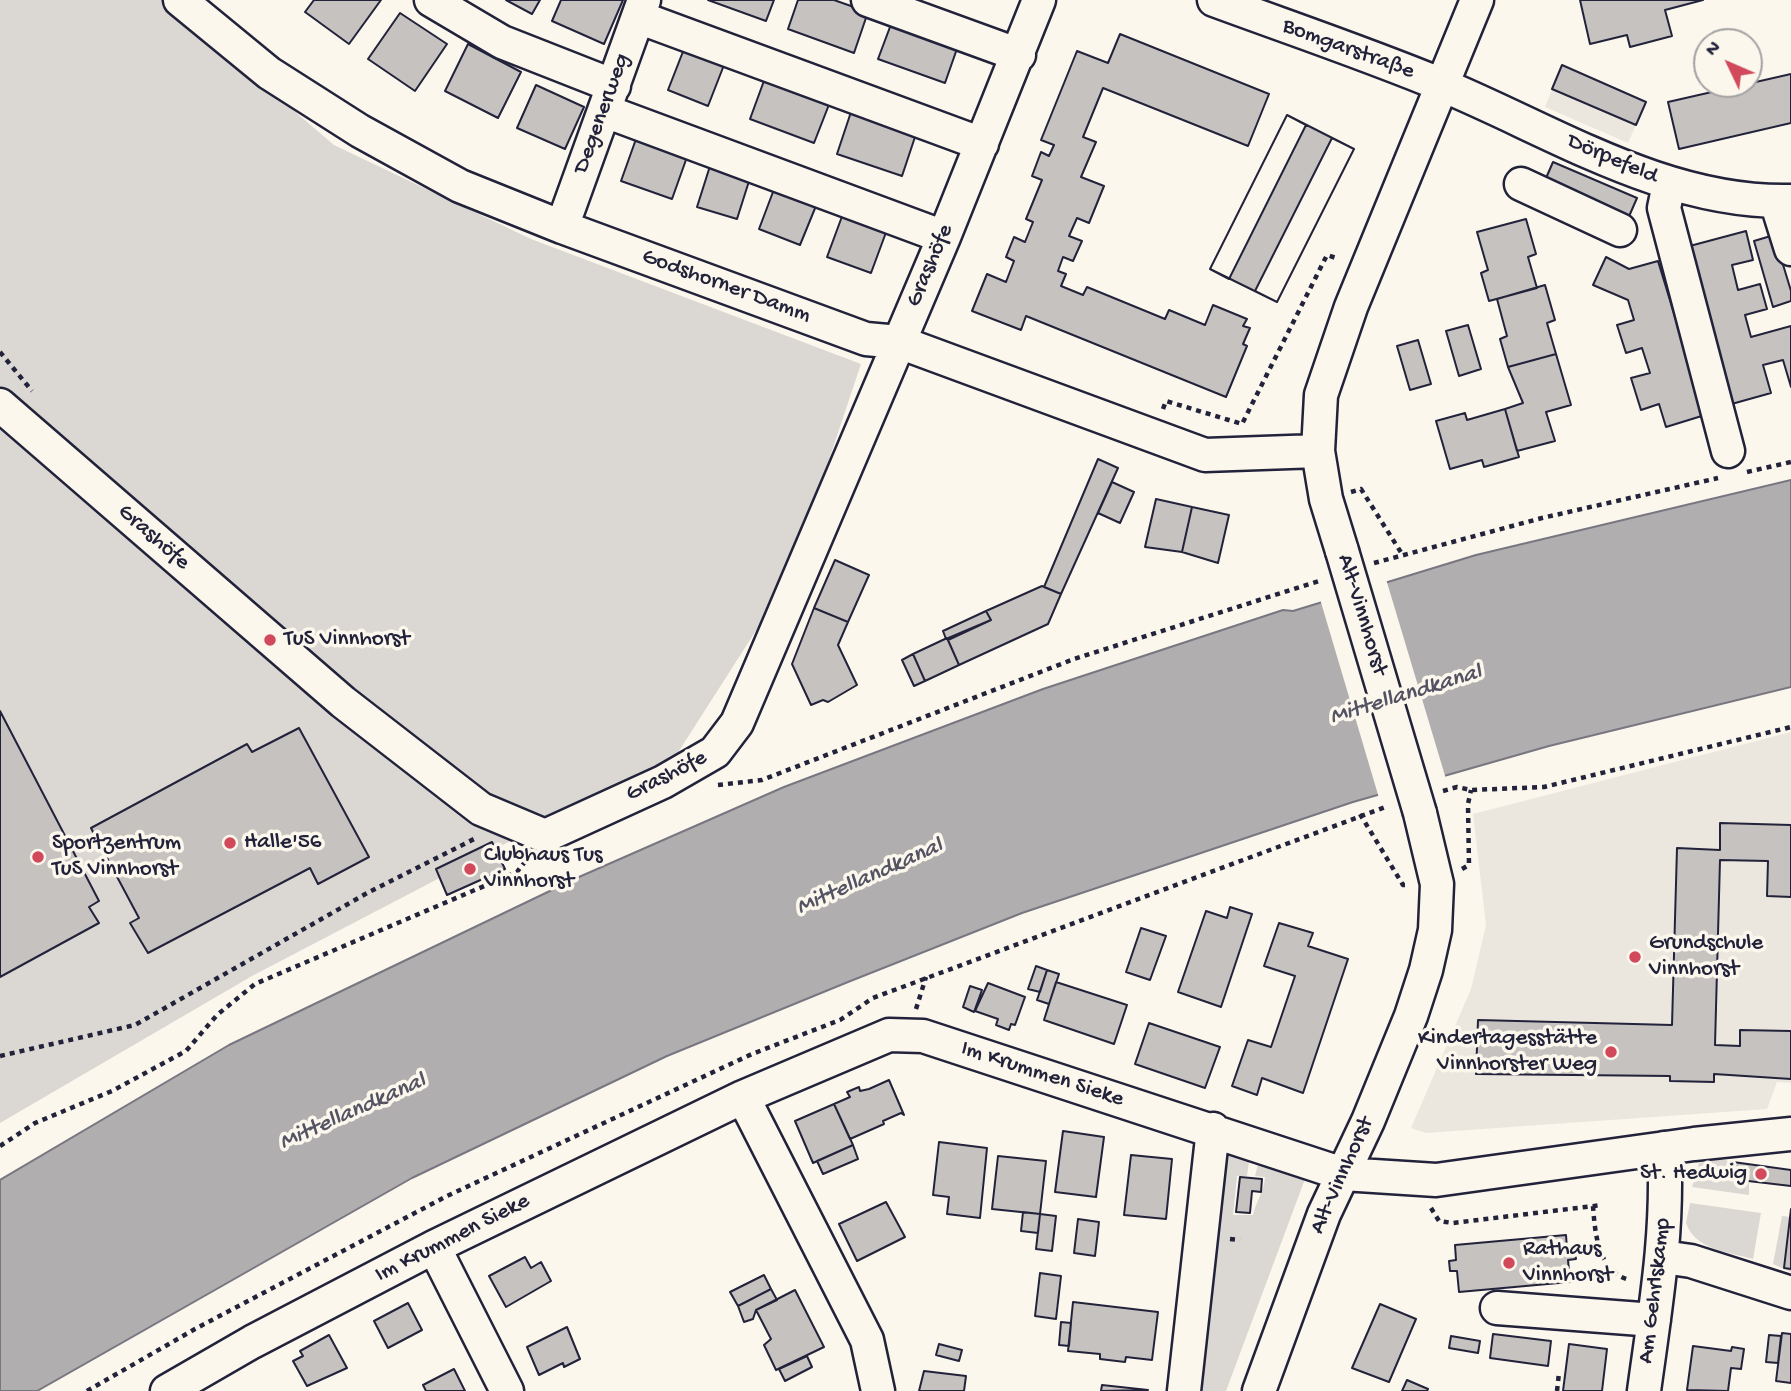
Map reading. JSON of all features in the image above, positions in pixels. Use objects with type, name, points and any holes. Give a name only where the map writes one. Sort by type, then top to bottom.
[{"type":"street","name":"Godshorner Damm","points":[[180,0],[269,73],[360,131],[460,186],[562,228],[866,339],[899,342],[1205,455],[1318,451]]},
{"type":"street","points":[[431,0],[502,42],[609,99],[944,237]]},
{"type":"street","points":[[868,0],[1019,55]]},
{"type":"street","name":"Grashöfe","points":[[0,405],[343,702],[481,809],[544,835],[663,782],[715,752],[737,723],[944,237],[1039,0]]},
{"type":"street","name":"Bomgarstraße","points":[[1214,0],[1442,85]]},
{"type":"street","name":"Alt-Vinnhorst","points":[[1259,1391],[1325,1214],[1411,1016],[1432,943],[1437,884],[1352,559],[1326,499],[1318,451],[1321,395],[1366,271],[1477,0]]},
{"type":"street","name":"Degenerweg","points":[[562,228],[641,8]]},
{"type":"street","points":[[641,8],[982,144]]},
{"type":"street","name":"Dörpefeld","points":[[1442,85],[1669,184],[1702,192],[1784,201]]},
{"type":"street","points":[[1521,184],[1620,230]]},
{"type":"street","points":[[1669,184],[1664,208],[1728,468]]},
{"type":"street","points":[[1784,201],[1791,249]]},
{"type":"street","name":"Im Krummen Sieke","points":[[167,1391],[252,1342],[434,1247],[743,1097],[888,1035],[909,1034],[1213,1129],[1343,1174],[1427,1180],[1791,1134]]},
{"type":"street","points":[[743,1097],[867,1340],[878,1391]]},
{"type":"street","points":[[1184,1391],[1213,1129]]},
{"type":"street","name":"Am Gehrlskamp","points":[[1644,1391],[1661,1269],[1666,1187],[1664,1148]]},
{"type":"street","points":[[434,1247],[507,1391]]},
{"type":"street","points":[[1661,1269],[1691,1261],[1791,1293]]},
{"type":"street","points":[[1497,1308],[1654,1320]]},
{"type":"path","points":[[1153,436],[1166,401],[1242,424],[1327,255],[1366,271]]},
{"type":"path","points":[[1352,559],[1402,554],[1728,468],[1791,462]]},
{"type":"path","points":[[1361,489],[1402,554]]},
{"type":"path","points":[[709,786],[762,780],[1074,659],[1323,580]]},
{"type":"path","points":[[1469,865],[1468,804],[1471,790]]},
{"type":"path","points":[[1360,814],[1403,885]]},
{"type":"path","points":[[0,1056],[135,1025],[369,892],[509,821]]},
{"type":"path","points":[[0,1146],[35,1123],[112,1091],[186,1051],[216,1015],[255,984],[517,873],[544,835]]},
{"type":"path","points":[[1427,1180],[1431,1208],[1439,1221],[1453,1223],[1602,1205]]},
{"type":"path","points":[[1593,1206],[1598,1243],[1611,1269],[1621,1278],[1661,1269]]},
{"type":"path","points":[[1557,1391],[1559,1373]]},
{"type":"shaded area","points":[[0,0],[164,0],[334,145],[531,239],[861,364],[789,579],[677,754],[252,976],[0,1123]]},
{"type":"shaded area","points":[[1562,65],[1646,102],[1628,143],[1545,107]]},
{"type":"shaded area","name":"Grundschule Vinnhorst","points":[[1791,732],[1791,1083],[1777,1082],[1767,1109],[1426,1133],[1411,1128],[1471,989],[1486,925],[1473,814]]},
{"type":"shaded area","points":[[1225,1152],[1249,1161],[1247,1176],[1237,1176],[1233,1215],[1253,1215],[1265,1177],[1255,1176],[1258,1164],[1305,1179],[1226,1391],[1194,1391]]},
{"type":"shaded area","points":[[1720,1159],[1733,1162],[1731,1179],[1749,1181],[1749,1195],[1692,1187],[1699,1163]]},
{"type":"shaded area","points":[[1690,1203],[1761,1213],[1753,1259],[1714,1249],[1697,1239],[1686,1223]]},
{"type":"shaded area","points":[[1782,1216],[1790,1217],[1784,1267],[1791,1269],[1791,1272],[1773,1264]]},
{"type":"water","name":"Mittellandkanal","points":[[1791,480],[1791,687],[1549,746],[1353,802],[1022,913],[667,1056],[412,1178],[37,1391],[0,1391],[0,1180],[229,1045],[579,877],[784,787],[1043,689],[1283,610],[1293,611],[1476,555]]},
{"type":"pier","points":[[1386,579],[1446,779],[1379,798],[1320,599]]},
{"type":"building","points":[[314,0],[381,0],[349,44],[305,12]]},
{"type":"building","points":[[506,0],[540,0],[532,14]]},
{"type":"building","points":[[561,0],[623,0],[604,44],[552,21]]},
{"type":"building","points":[[708,0],[774,0],[766,21]]},
{"type":"building","points":[[798,0],[834,0],[868,12],[854,53],[788,29]]},
{"type":"building","points":[[1580,0],[1703,0],[1665,10],[1672,36],[1630,47],[1627,35],[1590,44]]},
{"type":"building","points":[[400,13],[447,44],[415,91],[368,59]]},
{"type":"building","points":[[893,19],[959,43],[945,83],[878,59]]},
{"type":"building","points":[[1120,34],[1269,94],[1248,146],[1103,88],[1083,137],[1096,142],[1081,177],[1104,186],[1089,223],[1077,218],[1069,236],[1082,241],[1073,261],[1063,257],[1058,271],[1066,274],[1061,286],[1083,295],[1087,287],[1165,319],[1169,310],[1205,325],[1213,305],[1247,319],[1243,326],[1250,328],[1243,344],[1247,346],[1226,397],[1026,316],[1021,330],[972,311],[987,274],[1006,282],[1014,261],[1006,257],[1014,237],[1025,242],[1033,222],[1026,219],[1042,180],[1032,176],[1041,152],[1049,156],[1054,145],[1041,140],[1077,51],[1108,63]]},
{"type":"building","points":[[468,44],[521,72],[498,118],[445,91]]},
{"type":"building","points":[[684,49],[724,65],[708,106],[668,90]]},
{"type":"building","points":[[1562,65],[1646,102],[1636,125],[1552,89]]},
{"type":"building","points":[[1791,74],[1791,123],[1679,149],[1668,102],[1693,96],[1763,98],[1763,80]]},
{"type":"building","points":[[765,78],[830,102],[814,143],[750,119]]},
{"type":"building","points":[[536,85],[584,107],[565,149],[517,128]]},
{"type":"building","points":[[851,112],[916,134],[902,176],[837,154]]},
{"type":"building","points":[[1287,115],[1306,125],[1229,279],[1210,269]]},
{"type":"building","points":[[1287,115],[1354,149],[1277,302],[1210,269]]},
{"type":"building","points":[[1332,138],[1354,149],[1277,302],[1255,291]]},
{"type":"building","points":[[636,139],[687,157],[672,199],[621,181]]},
{"type":"building","points":[[1553,162],[1637,198],[1627,221],[1543,185]]},
{"type":"building","points":[[710,166],[750,178],[737,219],[697,207]]},
{"type":"building","points":[[776,184],[818,201],[800,245],[759,229]]},
{"type":"building","points":[[844,211],[888,227],[871,273],[827,257]]},
{"type":"building","points":[[1526,219],[1536,254],[1528,257],[1537,288],[1489,301],[1481,273],[1488,270],[1477,232]]},
{"type":"building","points":[[1746,231],[1753,260],[1732,265],[1738,290],[1760,284],[1767,309],[1745,315],[1751,337],[1791,326],[1791,387],[1783,360],[1763,365],[1771,393],[1728,405],[1686,247]]},
{"type":"building","points":[[1774,235],[1791,291],[1791,301],[1773,307],[1754,241]]},
{"type":"building","points":[[1606,257],[1629,269],[1658,261],[1705,415],[1666,427],[1659,404],[1641,410],[1631,378],[1650,373],[1642,348],[1626,353],[1617,325],[1634,320],[1628,300],[1593,285]]},
{"type":"building","points":[[1545,285],[1555,320],[1547,323],[1556,354],[1508,367],[1500,339],[1507,336],[1497,299]]},
{"type":"building","points":[[1468,325],[1481,369],[1459,376],[1446,331]]},
{"type":"building","points":[[1418,340],[1431,384],[1410,390],[1397,346]]},
{"type":"building","points":[[1556,354],[1571,405],[1546,412],[1555,441],[1517,451],[1505,409],[1523,403],[1508,367]]},
{"type":"building","points":[[1505,409],[1519,457],[1484,467],[1482,460],[1450,469],[1436,421],[1465,413],[1467,420]]},
{"type":"building","points":[[1098,459],[1118,468],[1061,594],[1044,587]]},
{"type":"building","points":[[1112,482],[1134,492],[1120,523],[1098,513]]},
{"type":"building","points":[[1156,499],[1192,507],[1182,552],[1145,547]]},
{"type":"building","points":[[1192,507],[1229,515],[1218,563],[1182,552]]},
{"type":"building","points":[[835,560],[869,575],[848,622],[814,608]]},
{"type":"building","points":[[1042,586],[1061,594],[1048,624],[959,665],[948,640],[991,620],[986,611]]},
{"type":"building","points":[[814,608],[848,622],[838,645],[857,685],[828,702],[823,700],[811,705],[792,664]]},
{"type":"building","points":[[986,611],[991,620],[946,639],[943,631]]},
{"type":"building","points":[[947,638],[959,665],[925,681],[913,654]]},
{"type":"building","points":[[913,654],[925,681],[914,686],[902,660]]},
{"type":"building","name":"Sportzentrum TuS Vinnhorst","points":[[0,711],[99,901],[89,907],[99,923],[0,977]]},
{"type":"building","name":"Halle'56","points":[[299,728],[369,857],[318,884],[310,868],[148,953],[130,923],[139,918],[91,828],[247,744],[252,752]]},
{"type":"building","points":[[1720,823],[1791,825],[1791,897],[1767,896],[1768,861],[1720,860],[1715,1045],[1740,1046],[1740,1030],[1791,1031],[1791,1079],[1714,1074],[1714,1082],[1670,1081],[1670,1076],[1476,1074],[1478,1020],[1672,1025],[1677,848],[1720,850]]},
{"type":"building","name":"Clubhaus Tus Vinnhorst","points":[[492,842],[505,869],[447,895],[436,869]]},
{"type":"building","points":[[1230,907],[1252,914],[1221,1007],[1178,992],[1206,911],[1227,918]]},
{"type":"building","points":[[1279,923],[1313,933],[1308,946],[1348,959],[1303,1093],[1262,1078],[1257,1095],[1232,1086],[1248,1040],[1271,1047],[1295,976],[1264,966]]},
{"type":"building","points":[[1141,928],[1166,936],[1150,980],[1126,972]]},
{"type":"building","points":[[1036,966],[1047,970],[1040,992],[1028,989]]},
{"type":"building","points":[[1047,970],[1059,974],[1049,1004],[1037,1000]]},
{"type":"building","points":[[1056,982],[1127,1005],[1114,1044],[1044,1020]]},
{"type":"building","points":[[988,983],[1025,997],[1015,1025],[1011,1024],[1009,1030],[996,1025],[998,1019],[975,1011]]},
{"type":"building","points":[[970,986],[982,990],[974,1012],[963,1007]]},
{"type":"building","points":[[1149,1023],[1220,1047],[1205,1088],[1135,1064]]},
{"type":"building","points":[[889,1080],[904,1115],[901,1113],[883,1121],[884,1124],[850,1139],[834,1104],[850,1097],[847,1092],[859,1087],[860,1091],[869,1089]]},
{"type":"building","points":[[834,1104],[853,1145],[813,1163],[795,1121]]},
{"type":"building","points":[[1063,1131],[1104,1137],[1096,1197],[1055,1192]]},
{"type":"building","points":[[939,1142],[987,1148],[980,1218],[947,1214],[949,1197],[933,1195]]},
{"type":"building","points":[[853,1145],[858,1159],[823,1174],[817,1161]]},
{"type":"building","points":[[1131,1155],[1172,1159],[1166,1219],[1124,1215]]},
{"type":"building","points":[[998,1156],[1046,1161],[1040,1214],[992,1209]]},
{"type":"building","name":"St. Hedwig","points":[[1733,1162],[1791,1170],[1791,1186],[1731,1179]]},
{"type":"building","points":[[1240,1177],[1262,1179],[1261,1192],[1252,1191],[1250,1213],[1236,1212]]},
{"type":"building","points":[[886,1202],[905,1237],[857,1261],[839,1224]]},
{"type":"building","name":"St. Hedwig","points":[[1791,1209],[1791,1269],[1784,1268]]},
{"type":"building","points":[[1023,1212],[1040,1214],[1038,1233],[1021,1231]]},
{"type":"building","points":[[1040,1214],[1056,1216],[1052,1251],[1036,1249]]},
{"type":"building","points":[[1078,1219],[1099,1222],[1095,1256],[1074,1253]]},
{"type":"building","name":"Rathaus Vinnhorst","points":[[1566,1235],[1567,1249],[1575,1249],[1576,1259],[1568,1260],[1570,1282],[1459,1292],[1457,1271],[1450,1271],[1449,1261],[1456,1260],[1455,1245]]},
{"type":"building","points":[[525,1257],[531,1268],[541,1262],[551,1281],[506,1307],[489,1276]]},
{"type":"building","points":[[1040,1273],[1061,1276],[1056,1319],[1035,1316]]},
{"type":"building","points":[[764,1275],[771,1289],[738,1306],[730,1292]]},
{"type":"building","points":[[771,1289],[777,1300],[756,1310],[753,1319],[744,1322],[738,1306]]},
{"type":"building","points":[[795,1290],[824,1347],[776,1370],[764,1345],[771,1339],[756,1310]]},
{"type":"building","points":[[1073,1302],[1158,1312],[1152,1360],[1126,1357],[1125,1362],[1100,1359],[1100,1354],[1068,1351]]},
{"type":"building","points":[[408,1303],[422,1330],[388,1348],[374,1321]]},
{"type":"building","points":[[1380,1304],[1416,1319],[1389,1382],[1352,1368]]},
{"type":"building","points":[[1061,1322],[1071,1323],[1069,1346],[1059,1345]]},
{"type":"building","points":[[567,1327],[580,1359],[564,1367],[563,1363],[539,1375],[527,1347]]},
{"type":"building","points":[[1782,1333],[1791,1334],[1791,1383],[1776,1381]]},
{"type":"building","points":[[1493,1334],[1551,1341],[1548,1366],[1490,1358]]},
{"type":"building","points":[[329,1335],[347,1368],[307,1386],[293,1361],[303,1356],[300,1351]]},
{"type":"building","points":[[1769,1335],[1781,1336],[1778,1363],[1766,1362]]},
{"type":"building","points":[[1451,1336],[1480,1341],[1478,1353],[1449,1348]]},
{"type":"building","points":[[939,1344],[962,1350],[959,1361],[936,1355]]},
{"type":"building","points":[[1569,1344],[1607,1349],[1602,1391],[1563,1391]]},
{"type":"building","points":[[1693,1346],[1731,1351],[1732,1347],[1744,1349],[1741,1369],[1731,1368],[1728,1391],[1687,1390]]},
{"type":"building","points":[[807,1356],[812,1367],[785,1381],[779,1369]]},
{"type":"building","points":[[454,1369],[465,1391],[426,1391],[423,1385]]},
{"type":"building","points":[[924,1371],[966,1376],[964,1391],[919,1391]]},
{"type":"building","points":[[1407,1380],[1428,1389],[1402,1391]]},
{"type":"building","points":[[1102,1385],[1148,1390],[1101,1391]]},
{"type":"place","name":"TuS Vinnhorst","points":[[270,640]]},
{"type":"place","name":"Halle'56","points":[[230,843]]},
{"type":"place","name":"Sportzentrum TuS Vinnhorst","points":[[38,857]]},
{"type":"place","name":"Clubhaus Tus Vinnhorst","points":[[470,869]]},
{"type":"place","name":"Grundschule Vinnhorst","points":[[1635,957]]},
{"type":"place","name":"Kindertagesstätte Vinnhorster Weg","points":[[1611,1052]]},
{"type":"place","name":"St. Hedwig","points":[[1761,1174]]},
{"type":"place","name":"Rathaus Vinnhorst","points":[[1509,1263]]}]
